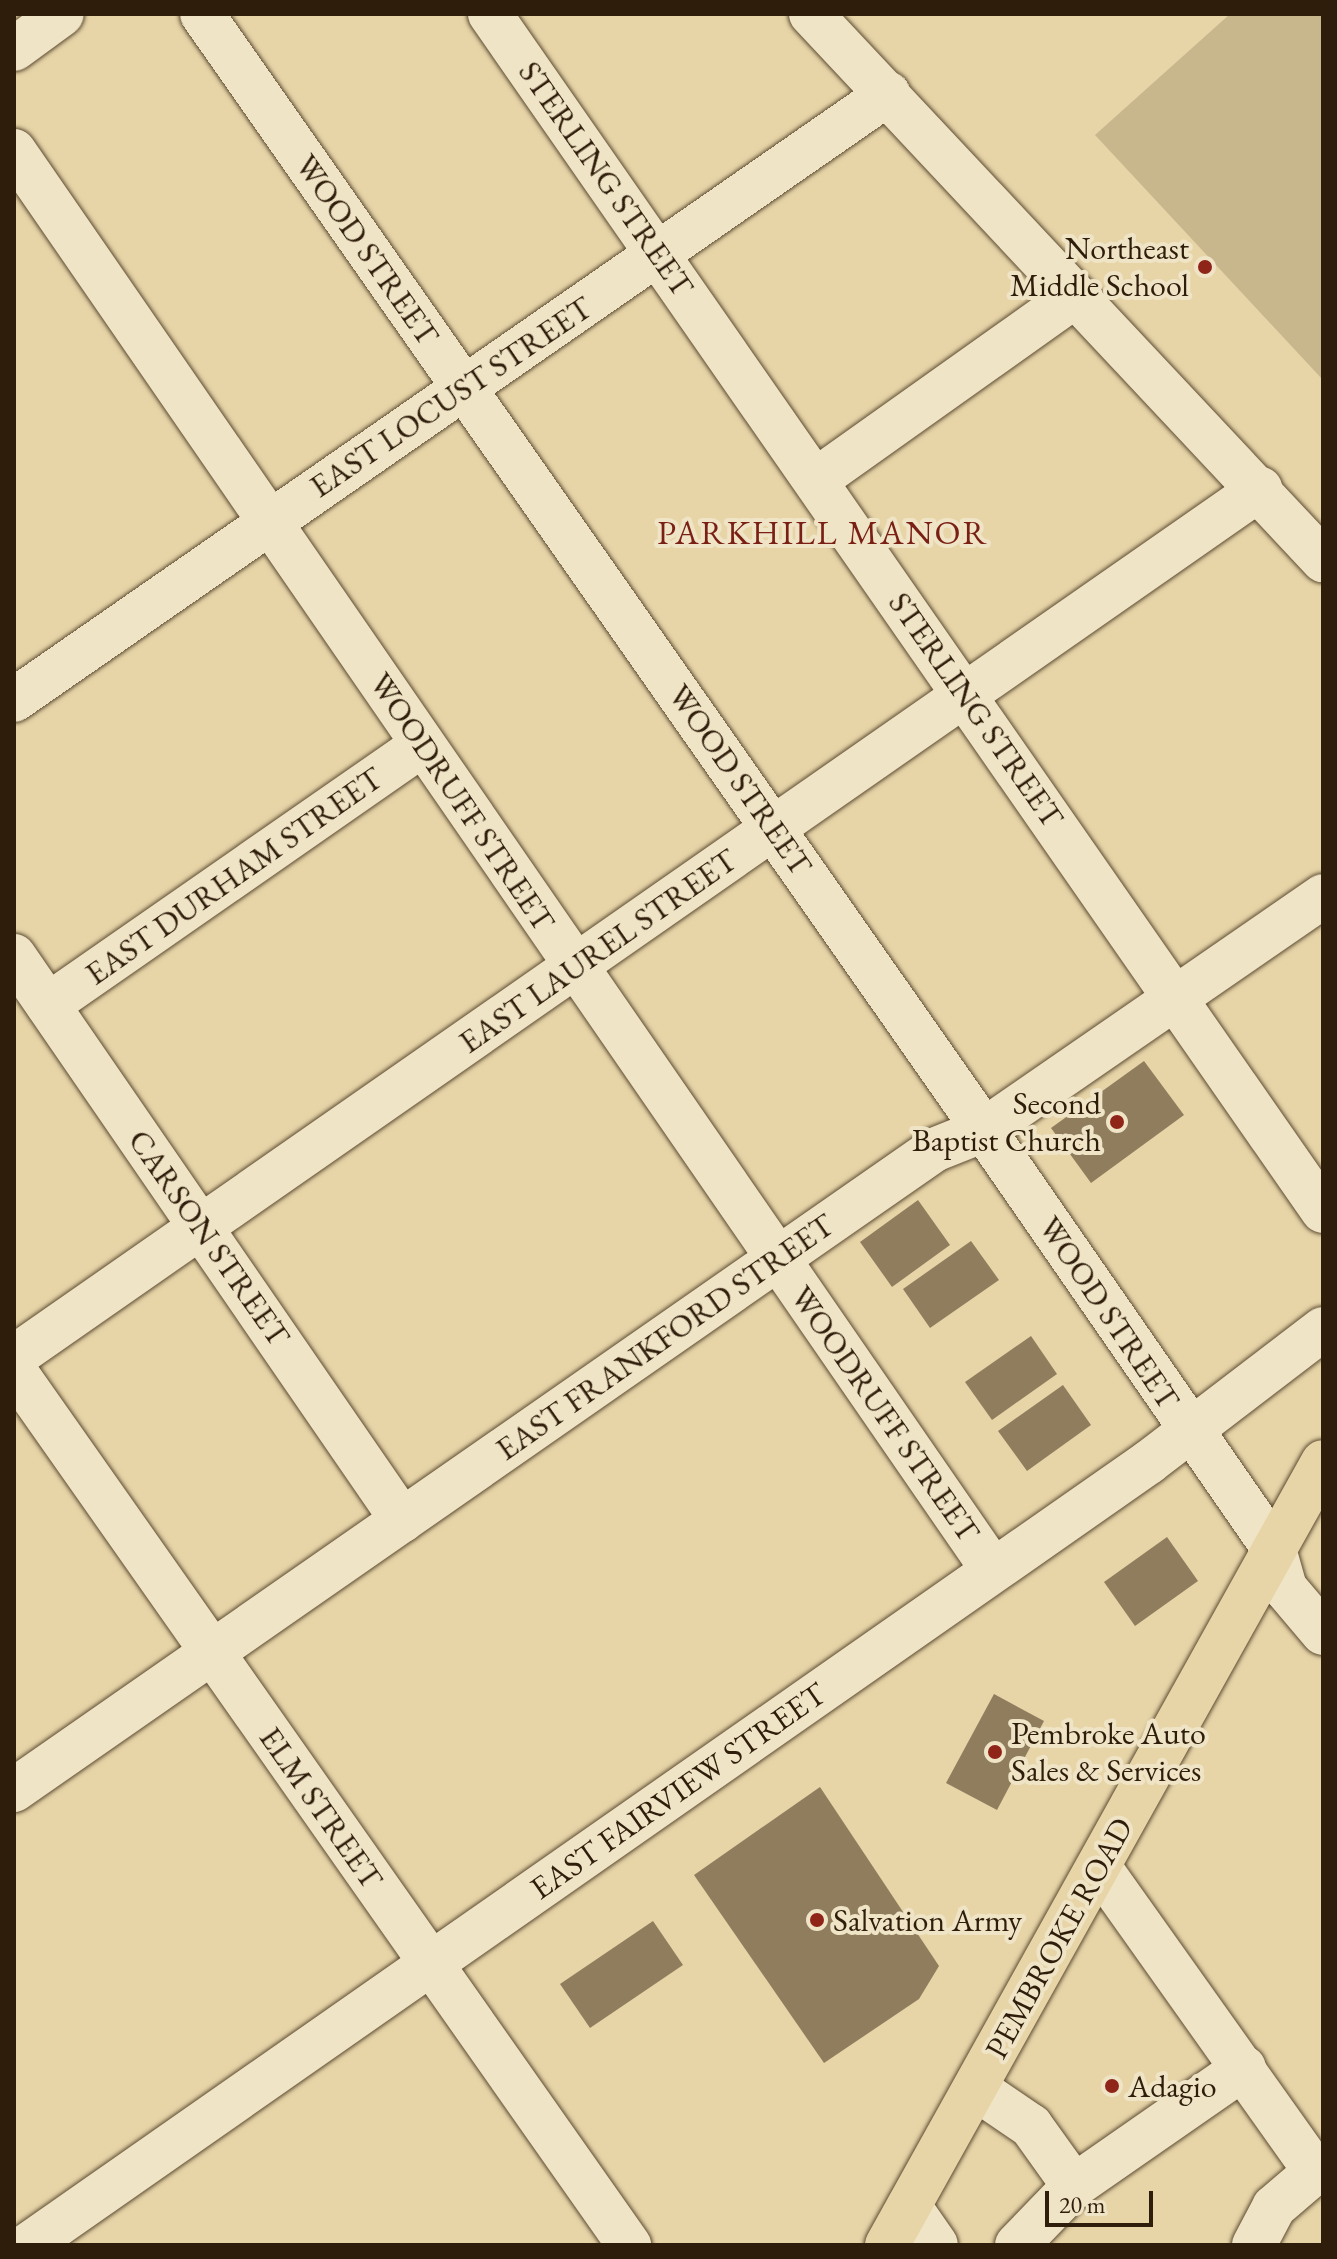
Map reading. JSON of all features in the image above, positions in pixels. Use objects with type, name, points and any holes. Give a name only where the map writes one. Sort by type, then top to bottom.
[{"type":"main road","name":"PEMBROKE ROAD","points":[[887,2245],[1323,1462]]},
{"type":"street","points":[[14,49],[62,14]]},
{"type":"street","name":"WOOD STREET","points":[[202,14],[1274,1549]]},
{"type":"street","points":[[811,14],[1260,489],[1323,560]]},
{"type":"street","name":"STERLING STREET","points":[[510,21],[659,256],[1323,1211]]},
{"type":"street","name":"EAST LOCUST STREET","points":[[14,700],[462,388],[659,256],[888,94]]},
{"type":"street","name":"WOODRUFF STREET","points":[[14,151],[419,747],[993,1570]]},
{"type":"street","points":[[816,480],[1075,296]]},
{"type":"street","name":"EAST LAUREL STREET","points":[[14,1357],[774,829],[964,691],[1260,489]]},
{"type":"street","name":"EAST DURHAM STREET","points":[[48,1005],[419,747]]},
{"type":"street","name":"EAST FRANKFORD STREET","points":[[14,1790],[934,1150],[984,1130],[1323,896]]},
{"type":"street","name":"CARSON STREET","points":[[14,956],[402,1520]]},
{"type":"street","name":"EAST FAIRVIEW STREET","points":[[28,2245],[1191,1432],[1323,1329]]},
{"type":"street","name":"ELM STREET","points":[[14,1370],[629,2245]]},
{"type":"street","points":[[1274,1549],[1285,1588],[1323,1633]]},
{"type":"street","points":[[1099,1867],[1319,2167],[1274,2207],[1254,2245]]},
{"type":"street","points":[[1017,2245],[1074,2186],[1244,2068]]},
{"type":"street","points":[[975,2088],[1031,2126],[1074,2186]]},
{"type":"street","points":[[909,2206],[936,2245]]},
{"type":"shaded area","points":[[1230,14],[1323,14],[1323,380],[1095,135]]},
{"type":"building","name":"Second Baptist Church","points":[[1144,1061],[1184,1115],[1091,1183],[1051,1128]]},
{"type":"building","points":[[918,1200],[950,1245],[892,1287],[860,1242]]},
{"type":"building","points":[[971,1241],[999,1280],[930,1328],[903,1289]]},
{"type":"building","points":[[1031,1336],[1057,1374],[992,1420],[965,1382]]},
{"type":"building","points":[[1063,1385],[1091,1425],[1027,1471],[998,1431]]},
{"type":"building","points":[[1167,1537],[1198,1581],[1135,1626],[1104,1582]]},
{"type":"building","name":"Pembroke Auto Sales & Services","points":[[994,1694],[1044,1721],[997,1810],[946,1783]]},
{"type":"building","name":"Salvation Army","points":[[820,1787],[939,1966],[919,1999],[824,2063],[694,1875]]},
{"type":"building","points":[[653,1921],[683,1965],[590,2028],[560,1984]]},
{"type":"place","name":"Northeast Middle School","points":[[1205,267]]},
{"type":"place","name":"Second Baptist Church","points":[[1117,1122]]},
{"type":"place","name":"Pembroke Auto Sales & Services","points":[[995,1752]]},
{"type":"place","name":"Salvation Army","points":[[817,1920]]},
{"type":"place","name":"Adagio","points":[[1112,2086]]},
{"type":"district","name":"PARKHILL MANOR","points":[[823,533]]}]
